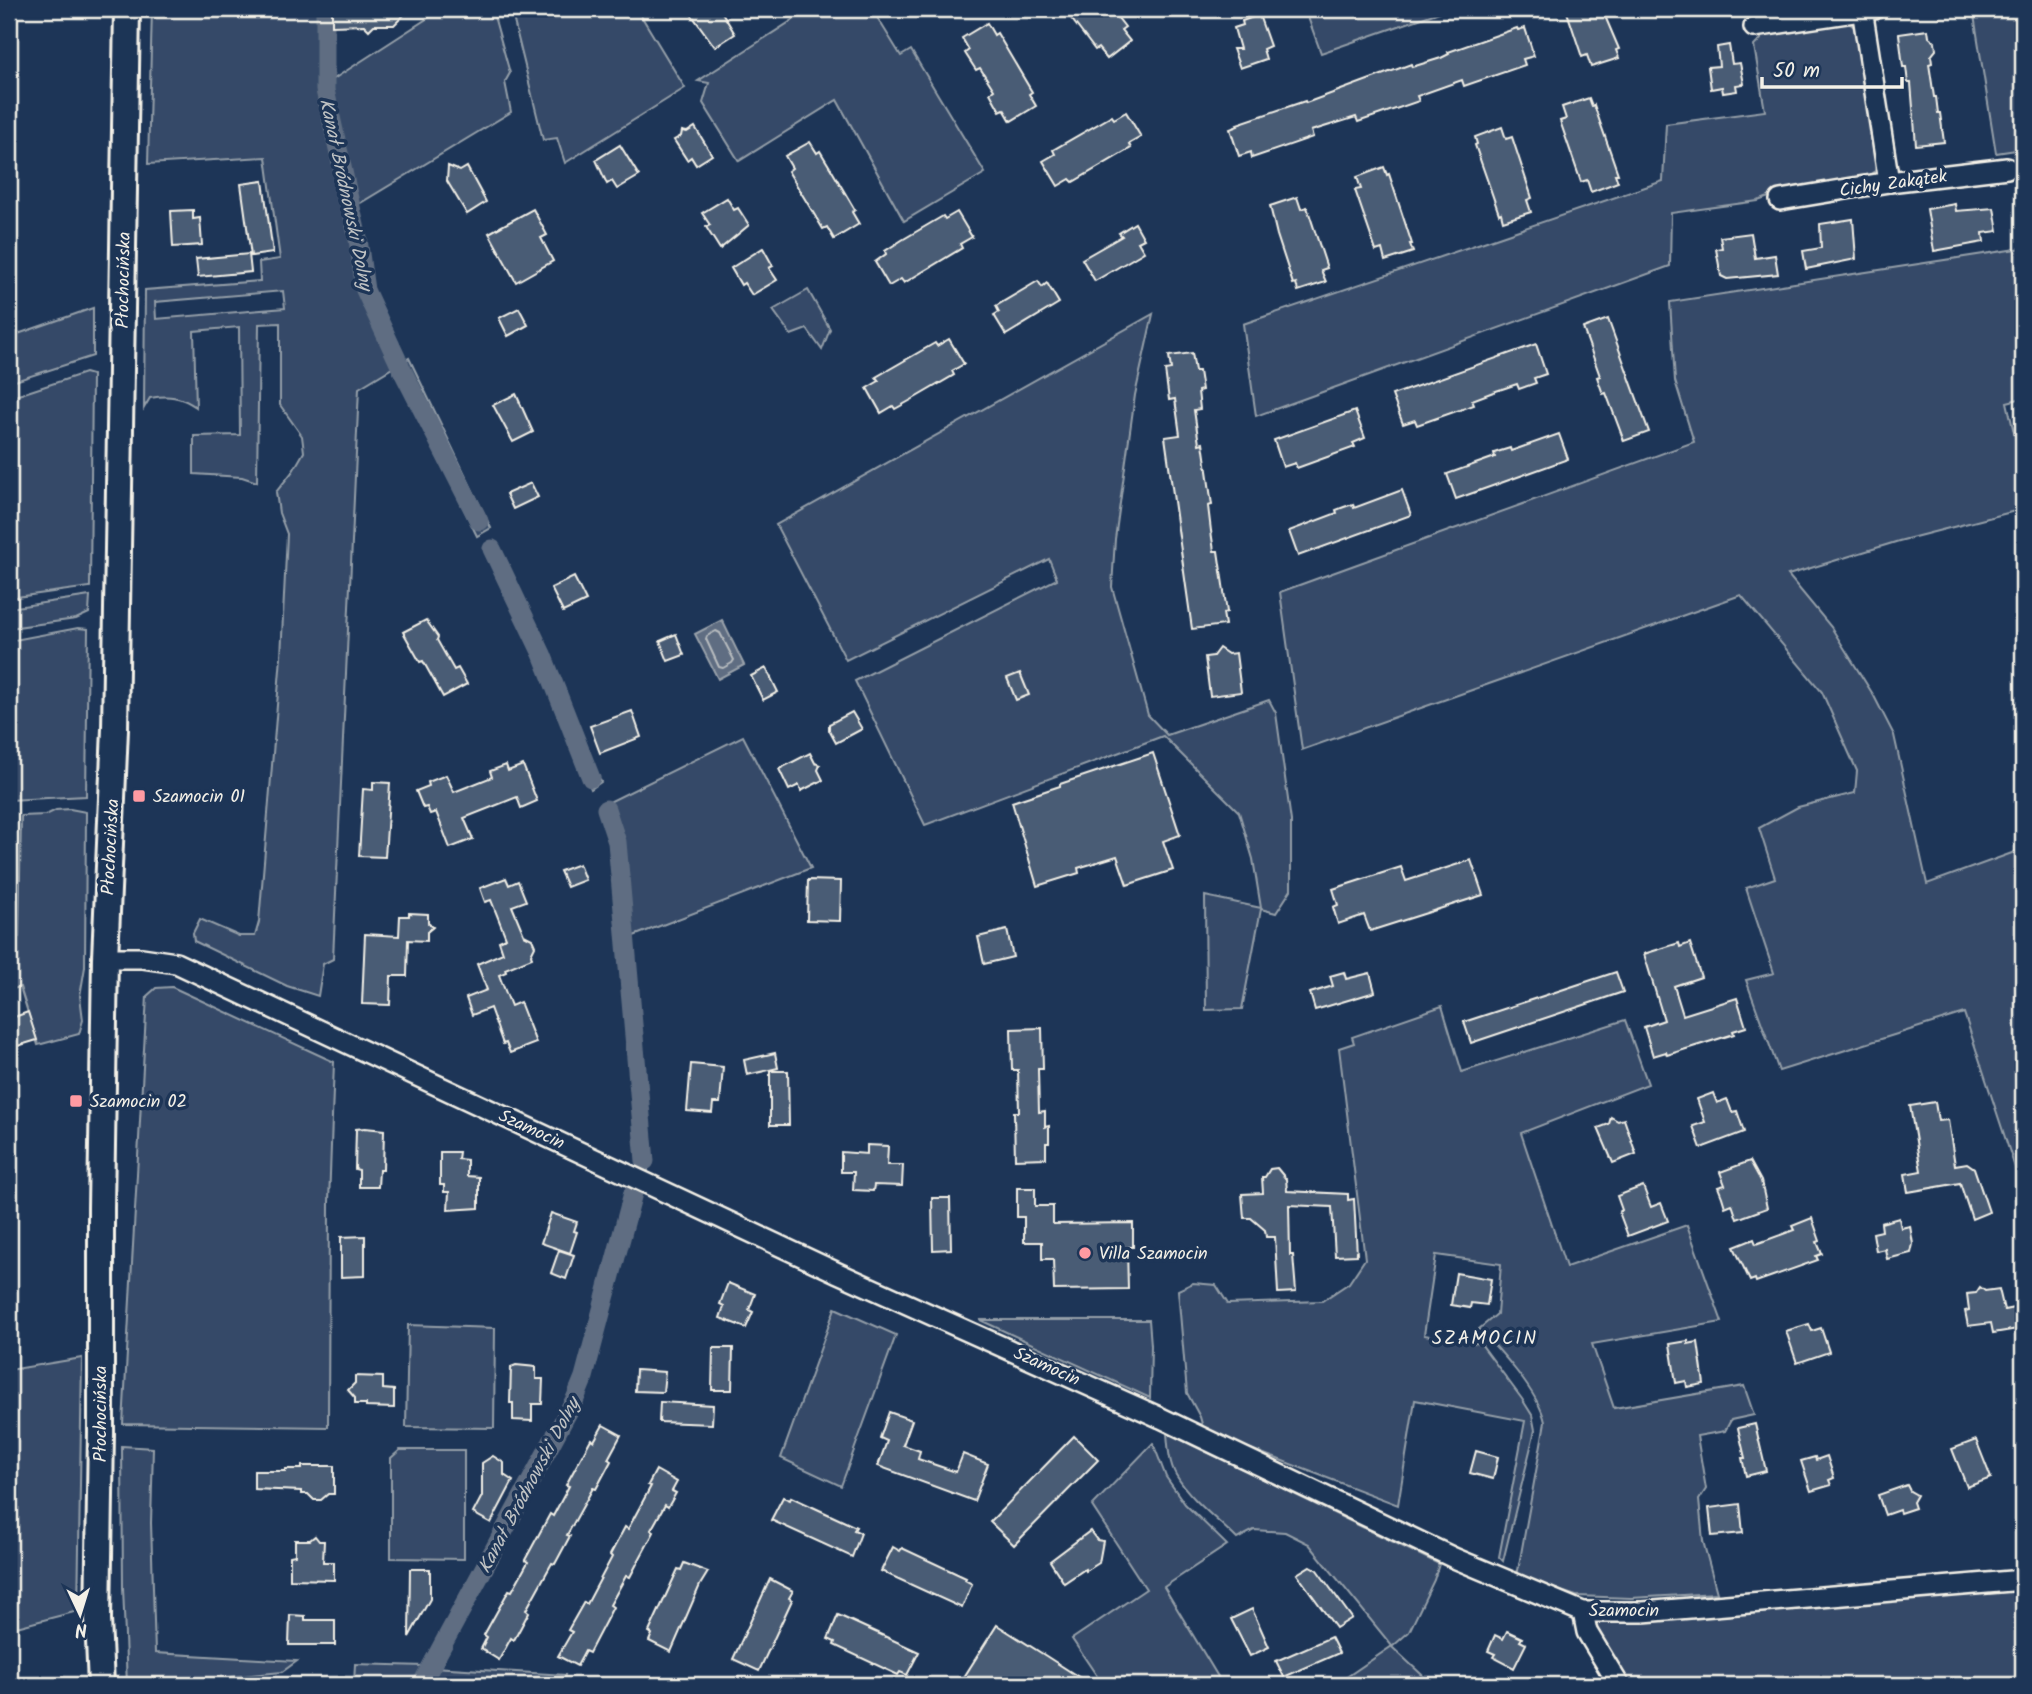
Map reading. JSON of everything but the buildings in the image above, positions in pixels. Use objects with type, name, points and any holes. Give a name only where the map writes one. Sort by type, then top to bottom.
[{"type":"main road","name":"Płochocińska","points":[[101,1685],[98,1619],[105,958],[115,729],[127,9]]},
{"type":"street","points":[[1754,27],[1866,9],[1889,182]]},
{"type":"street","name":"Cichy Zakątek","points":[[1780,200],[1889,182],[2007,168]]},
{"type":"street","name":"Szamocin","points":[[105,958],[142,958],[176,963],[826,1267],[1174,1424],[1454,1558],[1583,1612],[1643,1612],[2023,1580]]},
{"type":"street","points":[[1583,1612],[1587,1632],[1619,1685]]},
{"type":"shaded area","points":[[152,9],[329,9],[329,82],[442,9],[492,9],[510,73],[505,82],[511,112],[354,207],[378,309],[404,361],[409,358],[491,528],[477,536],[394,367],[359,388],[333,959],[323,964],[318,996],[287,986],[194,941],[193,933],[200,919],[239,936],[255,936],[259,922],[281,657],[287,534],[279,513],[276,492],[304,452],[302,436],[280,405],[280,323],[259,324],[257,482],[242,477],[194,474],[194,436],[240,435],[239,327],[194,331],[196,407],[174,397],[163,397],[150,398],[144,408],[145,290],[260,281],[259,262],[280,259],[266,157],[148,164]],"holes":[[[283,291],[285,308],[156,319],[155,302]]]},
{"type":"shaded area","points":[[511,9],[637,9],[685,88],[565,163],[557,138],[543,140]]},
{"type":"shaded area","points":[[810,9],[872,9],[901,56],[911,50],[985,173],[904,221],[837,100],[739,161],[703,103],[709,83],[698,81]]},
{"type":"shaded area","points":[[1305,9],[1448,9],[1321,53]]},
{"type":"shaded area","points":[[1973,9],[2023,9],[2023,149],[1996,153]]},
{"type":"shaded area","points":[[1835,22],[1849,23],[1858,30],[1879,155],[1875,171],[1861,180],[1774,195],[1758,201],[1671,213],[1670,266],[1256,416],[1243,324],[1663,181],[1666,124],[1765,111],[1754,46],[1761,39],[1761,34]]},
{"type":"shaded area","points":[[2023,248],[2023,398],[2007,402],[2023,472],[2023,509],[1899,541],[1788,575],[1831,627],[1874,696],[1894,735],[1927,884],[2023,849],[2023,1192],[1964,1013],[1779,1071],[1746,980],[1774,973],[1746,888],[1775,878],[1759,828],[1798,807],[1855,793],[1857,771],[1822,692],[1741,595],[1302,750],[1280,592],[1694,442],[1675,381],[1670,302]]},
{"type":"shaded area","points":[[808,290],[830,329],[822,350],[807,329],[791,335],[773,310]]},
{"type":"shaded area","points":[[93,308],[93,356],[9,383],[9,337]]},
{"type":"shaded area","points":[[1153,314],[1135,395],[1115,539],[1112,587],[1148,715],[1167,735],[1269,700],[1276,713],[1291,821],[1291,890],[1276,913],[1261,909],[1242,1009],[1206,1010],[1205,896],[1261,908],[1253,859],[1239,812],[1163,736],[925,825],[855,681],[1057,579],[1049,559],[846,660],[776,525]]},
{"type":"shaded area","points":[[85,373],[92,375],[90,587],[9,598],[9,398]]},
{"type":"shaded area","points":[[494,541],[546,652],[601,782],[591,789],[538,656],[484,548]]},
{"type":"shaded area","points":[[90,596],[89,613],[76,619],[9,628],[9,608]]},
{"type":"shaded area","points":[[78,628],[88,629],[86,796],[9,800],[9,641]]},
{"type":"shaded area","points":[[743,736],[811,868],[631,937],[648,1139],[648,1175],[639,1168],[613,843],[599,807]]},
{"type":"shaded area","points":[[56,810],[86,812],[85,967],[80,996],[83,1020],[79,1034],[38,1045],[20,987],[9,990],[9,941],[19,937],[21,816],[46,815]]},
{"type":"shaded area","points":[[172,987],[334,1062],[329,1202],[328,1427],[123,1424],[147,996],[156,988]]},
{"type":"shaded area","points":[[1442,1006],[1462,1072],[1625,1020],[1648,1084],[1521,1133],[1566,1267],[1687,1225],[1722,1322],[1592,1344],[1614,1408],[1744,1386],[1754,1415],[1731,1420],[1725,1431],[1697,1436],[1706,1489],[1699,1500],[1703,1541],[1717,1593],[1631,1598],[1576,1596],[1517,1576],[1545,1422],[1527,1385],[1479,1329],[1497,1314],[1501,1264],[1436,1255],[1424,1335],[1481,1344],[1532,1415],[1535,1430],[1503,1561],[1499,1557],[1525,1421],[1415,1400],[1398,1505],[1204,1431],[1187,1393],[1178,1290],[1193,1283],[1216,1285],[1228,1304],[1322,1301],[1349,1283],[1365,1259],[1339,1048],[1354,1043],[1352,1037]]},
{"type":"shaded area","points":[[628,1188],[638,1191],[587,1383],[434,1667],[565,1675],[562,1685],[354,1685],[355,1664],[425,1666],[576,1385]]},
{"type":"shaded area","points":[[835,1308],[896,1335],[841,1486],[781,1458]]},
{"type":"shaded area","points":[[980,1320],[1149,1320],[1150,1398]]},
{"type":"shaded area","points":[[408,1325],[495,1328],[494,1428],[406,1427]]},
{"type":"shaded area","points":[[82,1358],[78,1611],[9,1629],[9,1370]]},
{"type":"shaded area","points":[[1167,1433],[1439,1564],[1409,1632],[1392,1647],[1433,1685],[1335,1685],[1392,1646],[1309,1544],[1285,1532],[1254,1530],[1237,1539],[1205,1509],[1189,1493],[1174,1470]]},
{"type":"shaded area","points":[[1153,1443],[1166,1477],[1185,1504],[1227,1545],[1164,1587],[1223,1685],[1103,1685],[1072,1639],[1146,1589],[1092,1506]]},
{"type":"shaded area","points":[[122,1446],[153,1448],[151,1523],[155,1653],[297,1661],[282,1672],[232,1677],[230,1685],[127,1685]]},
{"type":"shaded area","points":[[400,1450],[464,1450],[464,1559],[391,1558],[391,1458]]},
{"type":"shaded area","points":[[2016,1587],[2023,1599],[2023,1685],[1623,1685],[1592,1628],[1599,1619]]},
{"type":"water","points":[[722,620],[744,665],[718,679],[695,634]]},
{"type":"waterway","name":"Kanał Bródnowski Dolny","points":[[325,9],[325,90],[358,239],[365,290],[402,370],[479,521]]},
{"type":"waterway","name":"Kanał Bródnowski Dolny","points":[[492,549],[542,654],[591,778]]},
{"type":"waterway","name":"Kanał Bródnowski Dolny","points":[[606,809],[617,842],[645,1161]]},
{"type":"waterway","name":"Kanał Bródnowski Dolny","points":[[421,1685],[575,1399],[584,1377],[633,1193]]},
{"type":"place","name":"Szamocin 01","points":[[139,796]]},
{"type":"place","name":"Szamocin 02","points":[[76,1101]]},
{"type":"place","name":"Villa Szamocin","points":[[1085,1253]]},
{"type":"district","name":"SZAMOCIN","points":[[1485,1337]]}]
